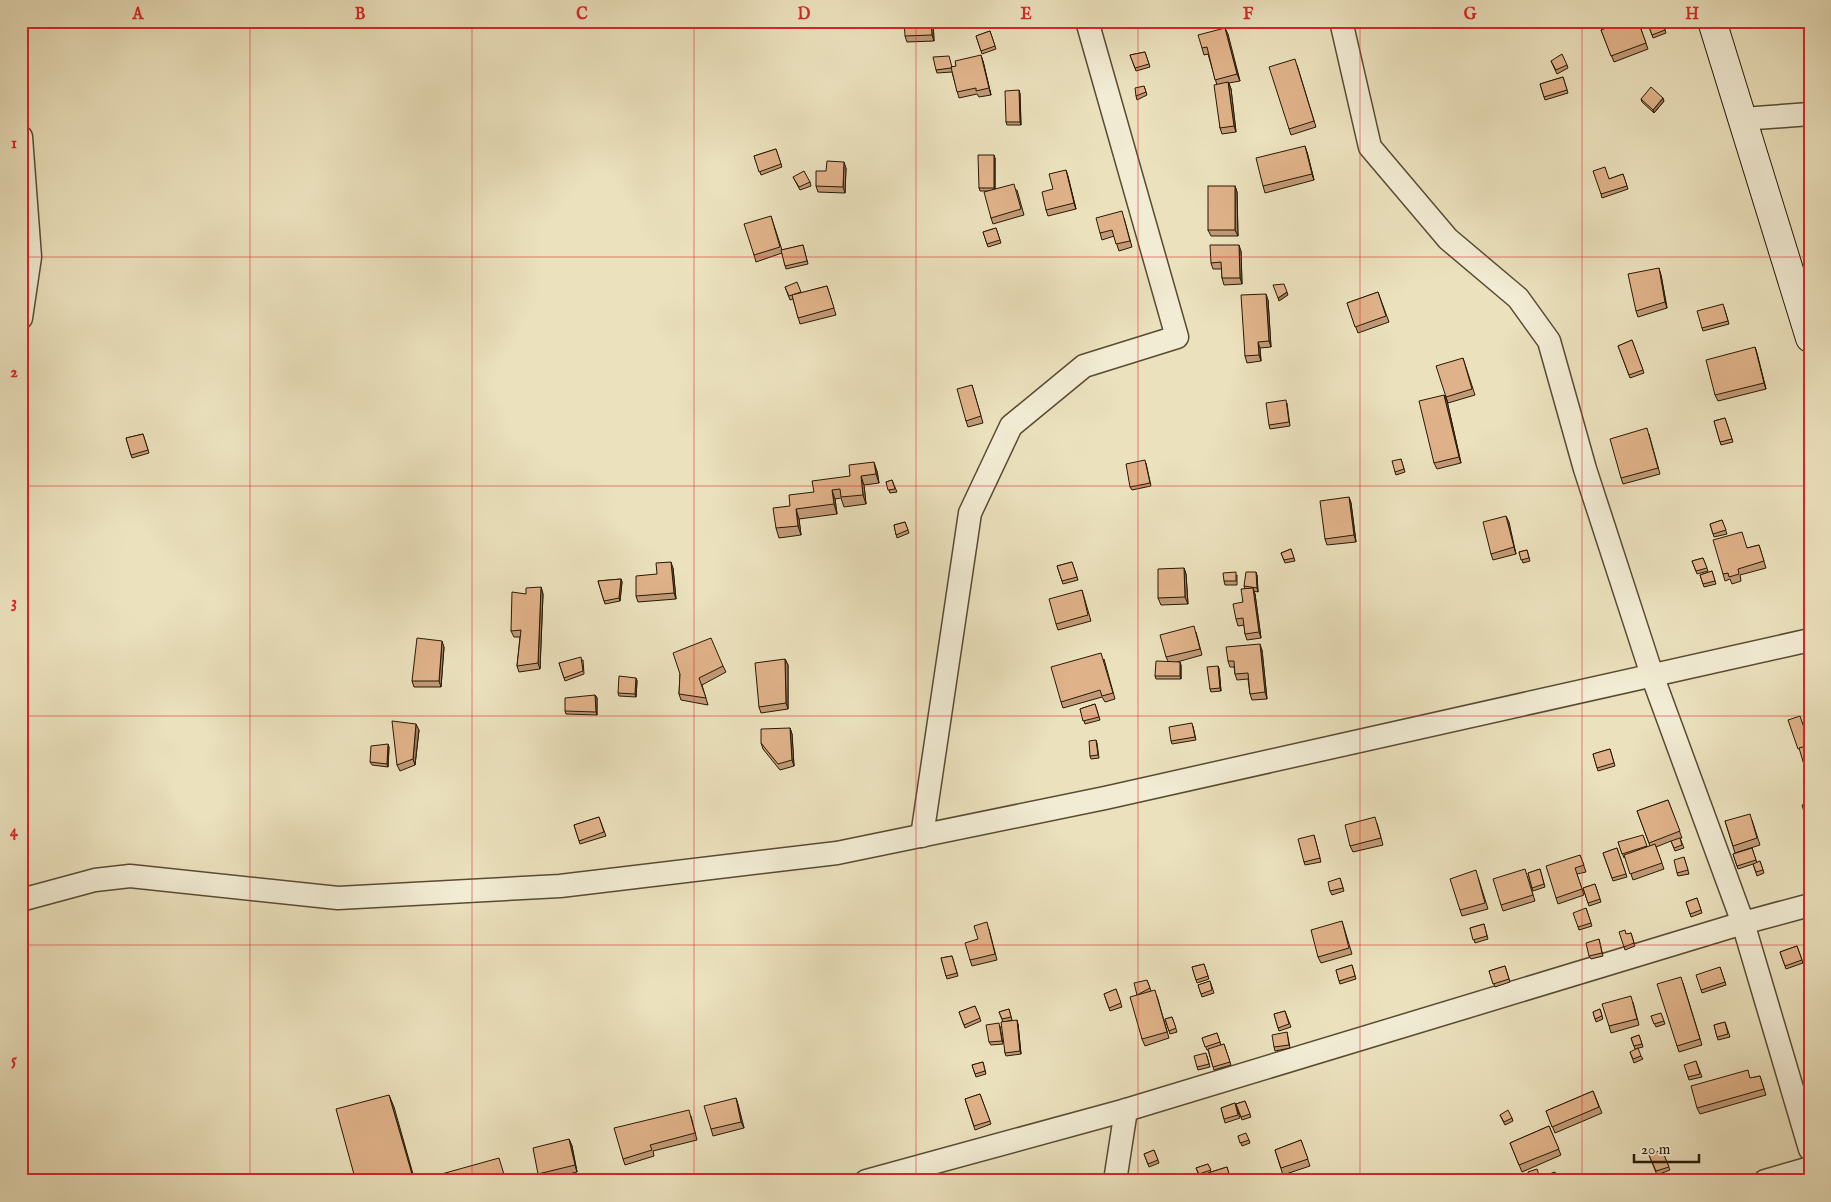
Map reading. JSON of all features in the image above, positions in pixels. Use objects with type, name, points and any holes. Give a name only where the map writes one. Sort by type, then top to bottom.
[{"type":"street","points":[[1087,21],[1120,134]]},
{"type":"street","points":[[922,836],[970,513],[1011,426],[1084,366],[1177,337],[1093,39],[1096,21]]},
{"type":"street","points":[[1341,21],[1370,147],[1448,239],[1518,298],[1549,341],[1585,469],[1652,675],[1743,923],[1810,1149]]},
{"type":"street","points":[[1712,21],[1810,338]]},
{"type":"street","points":[[1742,119],[1810,114]]},
{"type":"street","points":[[21,137],[30,257],[21,318]]},
{"type":"street","points":[[21,900],[95,880],[130,876],[338,898],[560,886],[837,853],[1105,798],[1810,640]]},
{"type":"street","points":[[866,1181],[1126,1110],[1743,923],[1810,905]]},
{"type":"street","points":[[1116,1181],[1126,1110]]},
{"type":"street","points":[[1765,1181],[1810,1168]]},
{"type":"building","points":[[904,21],[931,21],[932,35],[905,36]]},
{"type":"building","points":[[1624,21],[1638,21],[1646,43],[1611,56],[1601,30]]},
{"type":"building","points":[[1647,21],[1662,21],[1665,30],[1652,35]]},
{"type":"building","points":[[1225,28],[1237,74],[1215,80],[1207,47],[1202,48],[1198,35]]},
{"type":"building","points":[[990,31],[995,46],[981,51],[976,36]]},
{"type":"building","points":[[1145,52],[1149,64],[1135,68],[1130,55]]},
{"type":"building","points":[[1562,54],[1567,65],[1556,70],[1551,61]]},
{"type":"building","points":[[981,55],[989,88],[976,91],[976,88],[957,92],[951,67],[956,66],[955,61]]},
{"type":"building","points":[[949,56],[952,67],[936,70],[933,57]]},
{"type":"building","points":[[1295,59],[1314,121],[1289,129],[1269,67]]},
{"type":"building","points":[[1563,77],[1567,90],[1544,97],[1540,84]]},
{"type":"building","points":[[1228,82],[1234,126],[1220,128],[1214,85]]},
{"type":"building","points":[[1144,86],[1146,92],[1136,96],[1135,88]]},
{"type":"building","points":[[1651,87],[1663,98],[1653,110],[1641,99]]},
{"type":"building","points":[[1019,90],[1020,122],[1006,122],[1005,91]]},
{"type":"building","points":[[1305,146],[1312,174],[1263,186],[1256,158]]},
{"type":"building","points":[[776,149],[781,164],[759,172],[754,156]]},
{"type":"building","points":[[978,155],[994,155],[994,188],[979,188]]},
{"type":"building","points":[[827,161],[844,162],[843,187],[816,186],[816,171],[826,171]]},
{"type":"building","points":[[1605,167],[1609,179],[1623,174],[1627,186],[1601,194],[1593,171]]},
{"type":"building","points":[[1066,170],[1074,203],[1046,210],[1042,192],[1053,189],[1049,174]]},
{"type":"building","points":[[804,171],[810,182],[799,187],[793,177]]},
{"type":"building","points":[[1014,184],[1021,209],[991,218],[984,192]]},
{"type":"building","points":[[1208,186],[1235,186],[1235,230],[1208,230]]},
{"type":"building","points":[[1122,211],[1130,241],[1116,244],[1112,230],[1100,233],[1096,218]]},
{"type":"building","points":[[771,216],[780,247],[754,255],[744,224]]},
{"type":"building","points":[[996,228],[1000,240],[987,244],[983,232]]},
{"type":"building","points":[[803,245],[807,261],[785,266],[781,250]]},
{"type":"building","points":[[1210,245],[1239,245],[1240,278],[1222,278],[1221,262],[1211,263]]},
{"type":"building","points":[[1659,268],[1665,302],[1636,311],[1628,274]]},
{"type":"building","points":[[797,282],[801,292],[789,296],[785,287]]},
{"type":"building","points":[[1284,284],[1287,292],[1278,298],[1273,285]]},
{"type":"building","points":[[827,286],[834,308],[798,318],[792,295]]},
{"type":"building","points":[[1378,292],[1386,316],[1355,327],[1347,303]]},
{"type":"building","points":[[1266,294],[1269,341],[1258,342],[1259,355],[1245,356],[1241,295]]},
{"type":"building","points":[[1723,304],[1728,321],[1702,328],[1697,311]]},
{"type":"building","points":[[1632,340],[1643,370],[1629,375],[1618,346]]},
{"type":"building","points":[[1755,347],[1764,383],[1715,395],[1706,360]]},
{"type":"building","points":[[1463,358],[1472,389],[1446,397],[1436,366]]},
{"type":"building","points":[[972,385],[981,416],[966,421],[957,389]]},
{"type":"building","points":[[1444,395],[1459,457],[1434,463],[1419,401]]},
{"type":"building","points":[[1286,400],[1289,422],[1269,425],[1266,403]]},
{"type":"building","points":[[1725,418],[1732,439],[1720,442],[1714,421]]},
{"type":"building","points":[[1647,428],[1658,468],[1621,478],[1610,439]]},
{"type":"building","points":[[143,434],[148,450],[131,455],[126,438]]},
{"type":"building","points":[[1401,459],[1404,469],[1395,472],[1392,461]]},
{"type":"building","points":[[1145,460],[1150,483],[1130,487],[1126,464]]},
{"type":"building","points":[[874,462],[876,474],[861,476],[863,495],[841,497],[840,489],[832,490],[834,504],[796,509],[798,526],[776,528],[773,508],[790,506],[789,495],[814,492],[812,481],[850,476],[849,465]]},
{"type":"building","points":[[892,480],[895,489],[888,490],[886,482]]},
{"type":"building","points":[[1349,497],[1354,535],[1325,539],[1320,501]]},
{"type":"building","points":[[1506,516],[1514,547],[1491,554],[1483,522]]},
{"type":"building","points":[[1722,520],[1726,530],[1713,534],[1710,524]]},
{"type":"building","points":[[905,522],[908,530],[896,535],[894,525]]},
{"type":"building","points":[[1742,532],[1747,548],[1759,545],[1764,561],[1738,569],[1739,574],[1729,577],[1728,573],[1723,574],[1713,540]]},
{"type":"building","points":[[1291,549],[1294,558],[1284,560],[1281,553]]},
{"type":"building","points":[[1527,550],[1529,558],[1521,560],[1519,552]]},
{"type":"building","points":[[1703,558],[1707,568],[1696,571],[1692,561]]},
{"type":"building","points":[[671,562],[674,593],[636,596],[636,576],[657,574],[656,563]]},
{"type":"building","points":[[1072,562],[1077,577],[1062,581],[1057,566]]},
{"type":"building","points":[[1184,568],[1185,597],[1158,598],[1158,569]]},
{"type":"building","points":[[1712,571],[1715,581],[1703,584],[1700,575]]},
{"type":"building","points":[[1236,572],[1236,581],[1224,581],[1223,573]]},
{"type":"building","points":[[1246,572],[1256,572],[1257,588],[1244,586]]},
{"type":"building","points":[[621,579],[619,598],[604,601],[598,581]]},
{"type":"building","points":[[541,587],[538,663],[517,666],[521,630],[511,631],[512,592],[526,594],[526,588]]},
{"type":"building","points":[[1253,588],[1259,632],[1245,634],[1243,618],[1236,619],[1233,604],[1243,602],[1241,589]]},
{"type":"building","points":[[1082,590],[1088,615],[1056,624],[1049,599]]},
{"type":"building","points":[[1194,626],[1200,649],[1166,657],[1160,635]]},
{"type":"building","points":[[417,638],[442,641],[439,681],[412,681]]},
{"type":"building","points":[[711,638],[723,666],[699,678],[706,698],[679,694],[680,674],[673,653]]},
{"type":"building","points":[[1260,644],[1265,692],[1250,694],[1248,673],[1235,674],[1234,661],[1228,661],[1226,647]]},
{"type":"building","points":[[1101,653],[1113,693],[1102,696],[1100,690],[1061,702],[1051,667]]},
{"type":"building","points":[[581,657],[583,671],[564,678],[559,663]]},
{"type":"building","points":[[785,659],[786,703],[759,707],[755,663]]},
{"type":"building","points":[[1156,661],[1180,662],[1180,676],[1155,676]]},
{"type":"building","points":[[1218,666],[1220,688],[1210,689],[1207,667]]},
{"type":"building","points":[[619,676],[636,678],[635,694],[618,693]]},
{"type":"building","points":[[595,695],[596,712],[565,711],[565,698]]},
{"type":"building","points":[[1095,704],[1099,717],[1083,721],[1080,709]]},
{"type":"building","points":[[1800,716],[1810,745],[1798,749],[1788,720]]},
{"type":"building","points":[[1810,718],[1810,730],[1809,730],[1805,720]]},
{"type":"building","points":[[392,721],[416,724],[413,759],[397,765]]},
{"type":"building","points":[[1192,723],[1195,737],[1171,741],[1169,727]]},
{"type":"building","points":[[790,728],[792,760],[778,764],[761,743],[761,729]]},
{"type":"building","points":[[1096,740],[1098,755],[1090,756],[1089,741]]},
{"type":"building","points":[[388,744],[387,764],[370,762],[371,746]]},
{"type":"building","points":[[1810,745],[1810,785],[1799,748]]},
{"type":"building","points":[[1610,749],[1614,763],[1597,768],[1593,754]]},
{"type":"building","points":[[1668,800],[1680,831],[1649,843],[1637,811]]},
{"type":"building","points":[[1810,802],[1810,825],[1808,825],[1802,805]]},
{"type":"building","points":[[1750,814],[1757,838],[1733,846],[1725,821]]},
{"type":"building","points":[[599,817],[604,832],[579,841],[574,825]]},
{"type":"building","points":[[1375,817],[1381,838],[1350,846],[1345,825]]},
{"type":"building","points":[[1314,835],[1320,858],[1304,862],[1298,839]]},
{"type":"building","points":[[1643,835],[1647,846],[1622,854],[1618,842]]},
{"type":"building","points":[[1680,838],[1682,845],[1674,848],[1671,841]]},
{"type":"building","points":[[1655,844],[1662,863],[1630,874],[1624,855]]},
{"type":"building","points":[[1617,848],[1626,874],[1612,878],[1603,853]]},
{"type":"building","points":[[1752,848],[1756,860],[1737,866],[1733,854]]},
{"type":"building","points":[[1580,855],[1584,865],[1575,868],[1582,889],[1556,898],[1546,866]]},
{"type":"building","points":[[1810,856],[1810,875],[1804,858]]},
{"type":"building","points":[[1684,857],[1688,870],[1677,873],[1674,860]]},
{"type":"building","points":[[1760,861],[1763,870],[1756,872],[1753,864]]},
{"type":"building","points":[[1525,869],[1533,895],[1501,905],[1493,879]]},
{"type":"building","points":[[1540,869],[1544,884],[1532,888],[1528,873]]},
{"type":"building","points":[[1476,870],[1485,903],[1460,910],[1450,879]]},
{"type":"building","points":[[1340,878],[1343,888],[1330,891],[1328,882]]},
{"type":"building","points":[[1595,884],[1600,899],[1588,903],[1583,888]]},
{"type":"building","points":[[1697,898],[1701,910],[1690,914],[1686,902]]},
{"type":"building","points":[[1586,908],[1591,923],[1578,927],[1573,913]]},
{"type":"building","points":[[1342,921],[1349,948],[1318,957],[1311,930]]},
{"type":"building","points":[[987,922],[995,954],[970,960],[965,943],[978,939],[974,926]]},
{"type":"building","points":[[1484,924],[1487,936],[1473,940],[1470,928]]},
{"type":"building","points":[[1625,930],[1626,934],[1631,933],[1634,943],[1624,947],[1619,932]]},
{"type":"building","points":[[1599,939],[1602,953],[1589,956],[1586,943]]},
{"type":"building","points":[[1797,946],[1802,960],[1785,966],[1780,952]]},
{"type":"building","points":[[952,956],[957,973],[946,976],[941,958]]},
{"type":"building","points":[[1204,964],[1208,976],[1196,980],[1192,967]]},
{"type":"building","points":[[1352,965],[1355,976],[1339,981],[1336,970]]},
{"type":"building","points":[[1505,966],[1509,979],[1493,984],[1489,971]]},
{"type":"building","points":[[1720,967],[1725,982],[1701,990],[1696,975]]},
{"type":"building","points":[[1681,977],[1700,1039],[1677,1046],[1657,984]]},
{"type":"building","points":[[1147,980],[1150,988],[1137,995],[1134,983]]},
{"type":"building","points":[[1210,981],[1212,990],[1201,994],[1198,985]]},
{"type":"building","points":[[1116,989],[1121,1003],[1109,1008],[1104,994]]},
{"type":"building","points":[[1155,990],[1167,1032],[1142,1039],[1130,997]]},
{"type":"building","points":[[1631,996],[1637,1019],[1609,1026],[1602,1004]]},
{"type":"building","points":[[975,1006],[980,1018],[964,1025],[959,1012]]},
{"type":"building","points":[[1009,1009],[1011,1017],[1002,1019],[999,1012]]},
{"type":"building","points":[[1600,1009],[1602,1016],[1595,1019],[1593,1012]]},
{"type":"building","points":[[1285,1011],[1289,1024],[1278,1028],[1274,1014]]},
{"type":"building","points":[[1661,1013],[1664,1021],[1654,1024],[1651,1016]]},
{"type":"building","points":[[1172,1017],[1176,1028],[1169,1031],[1165,1019]]},
{"type":"building","points":[[1017,1020],[1020,1051],[1005,1053],[1001,1022]]},
{"type":"building","points":[[1725,1022],[1728,1034],[1717,1037],[1714,1025]]},
{"type":"building","points":[[999,1023],[1002,1041],[989,1042],[986,1025]]},
{"type":"building","points":[[1287,1032],[1289,1045],[1274,1047],[1272,1035]]},
{"type":"building","points":[[1217,1033],[1220,1042],[1205,1047],[1202,1038]]},
{"type":"building","points":[[1639,1035],[1642,1044],[1634,1046],[1631,1038]]},
{"type":"building","points":[[1224,1044],[1230,1062],[1213,1067],[1208,1049]]},
{"type":"building","points":[[1638,1048],[1641,1056],[1633,1059],[1630,1052]]},
{"type":"building","points":[[1206,1053],[1209,1064],[1197,1067],[1194,1056]]},
{"type":"building","points":[[1696,1061],[1700,1074],[1688,1077],[1684,1065]]},
{"type":"building","points":[[983,1062],[985,1071],[975,1074],[972,1065]]},
{"type":"building","points":[[1748,1070],[1750,1078],[1760,1076],[1764,1089],[1697,1108],[1691,1086]]},
{"type":"building","points":[[1593,1091],[1599,1107],[1552,1127],[1546,1111]]},
{"type":"building","points":[[980,1094],[990,1121],[974,1126],[965,1099]]},
{"type":"building","points":[[389,1095],[414,1181],[314,1181],[355,1178],[336,1109]]},
{"type":"building","points":[[736,1098],[741,1122],[711,1129],[704,1106]]},
{"type":"building","points":[[1245,1101],[1250,1114],[1241,1117],[1236,1104]]},
{"type":"building","points":[[1235,1103],[1238,1115],[1224,1119],[1221,1108]]},
{"type":"building","points":[[689,1110],[695,1133],[650,1145],[652,1150],[623,1159],[614,1128]]},
{"type":"building","points":[[1508,1110],[1512,1118],[1504,1122],[1500,1115]]},
{"type":"building","points":[[1549,1126],[1559,1149],[1519,1165],[1510,1143]]},
{"type":"building","points":[[1246,1133],[1249,1140],[1240,1143],[1238,1136]]},
{"type":"building","points":[[569,1139],[575,1165],[538,1174],[533,1148]]},
{"type":"building","points":[[1301,1140],[1308,1159],[1281,1168],[1275,1150]]},
{"type":"building","points":[[1154,1150],[1158,1160],[1148,1164],[1144,1154]]},
{"type":"building","points":[[1662,1150],[1669,1167],[1656,1171],[1649,1155]]},
{"type":"building","points":[[499,1158],[506,1181],[440,1181],[438,1175]]},
{"type":"building","points":[[1208,1164],[1211,1170],[1199,1174],[1196,1168]]},
{"type":"building","points":[[1227,1167],[1231,1181],[1211,1181],[1208,1173]]},
{"type":"building","points":[[1537,1169],[1541,1181],[1530,1181],[1528,1172]]},
{"type":"building","points":[[1555,1172],[1557,1180],[1544,1181],[1543,1176]]},
{"type":"building","points":[[1691,1176],[1693,1181],[1677,1181]]}]
